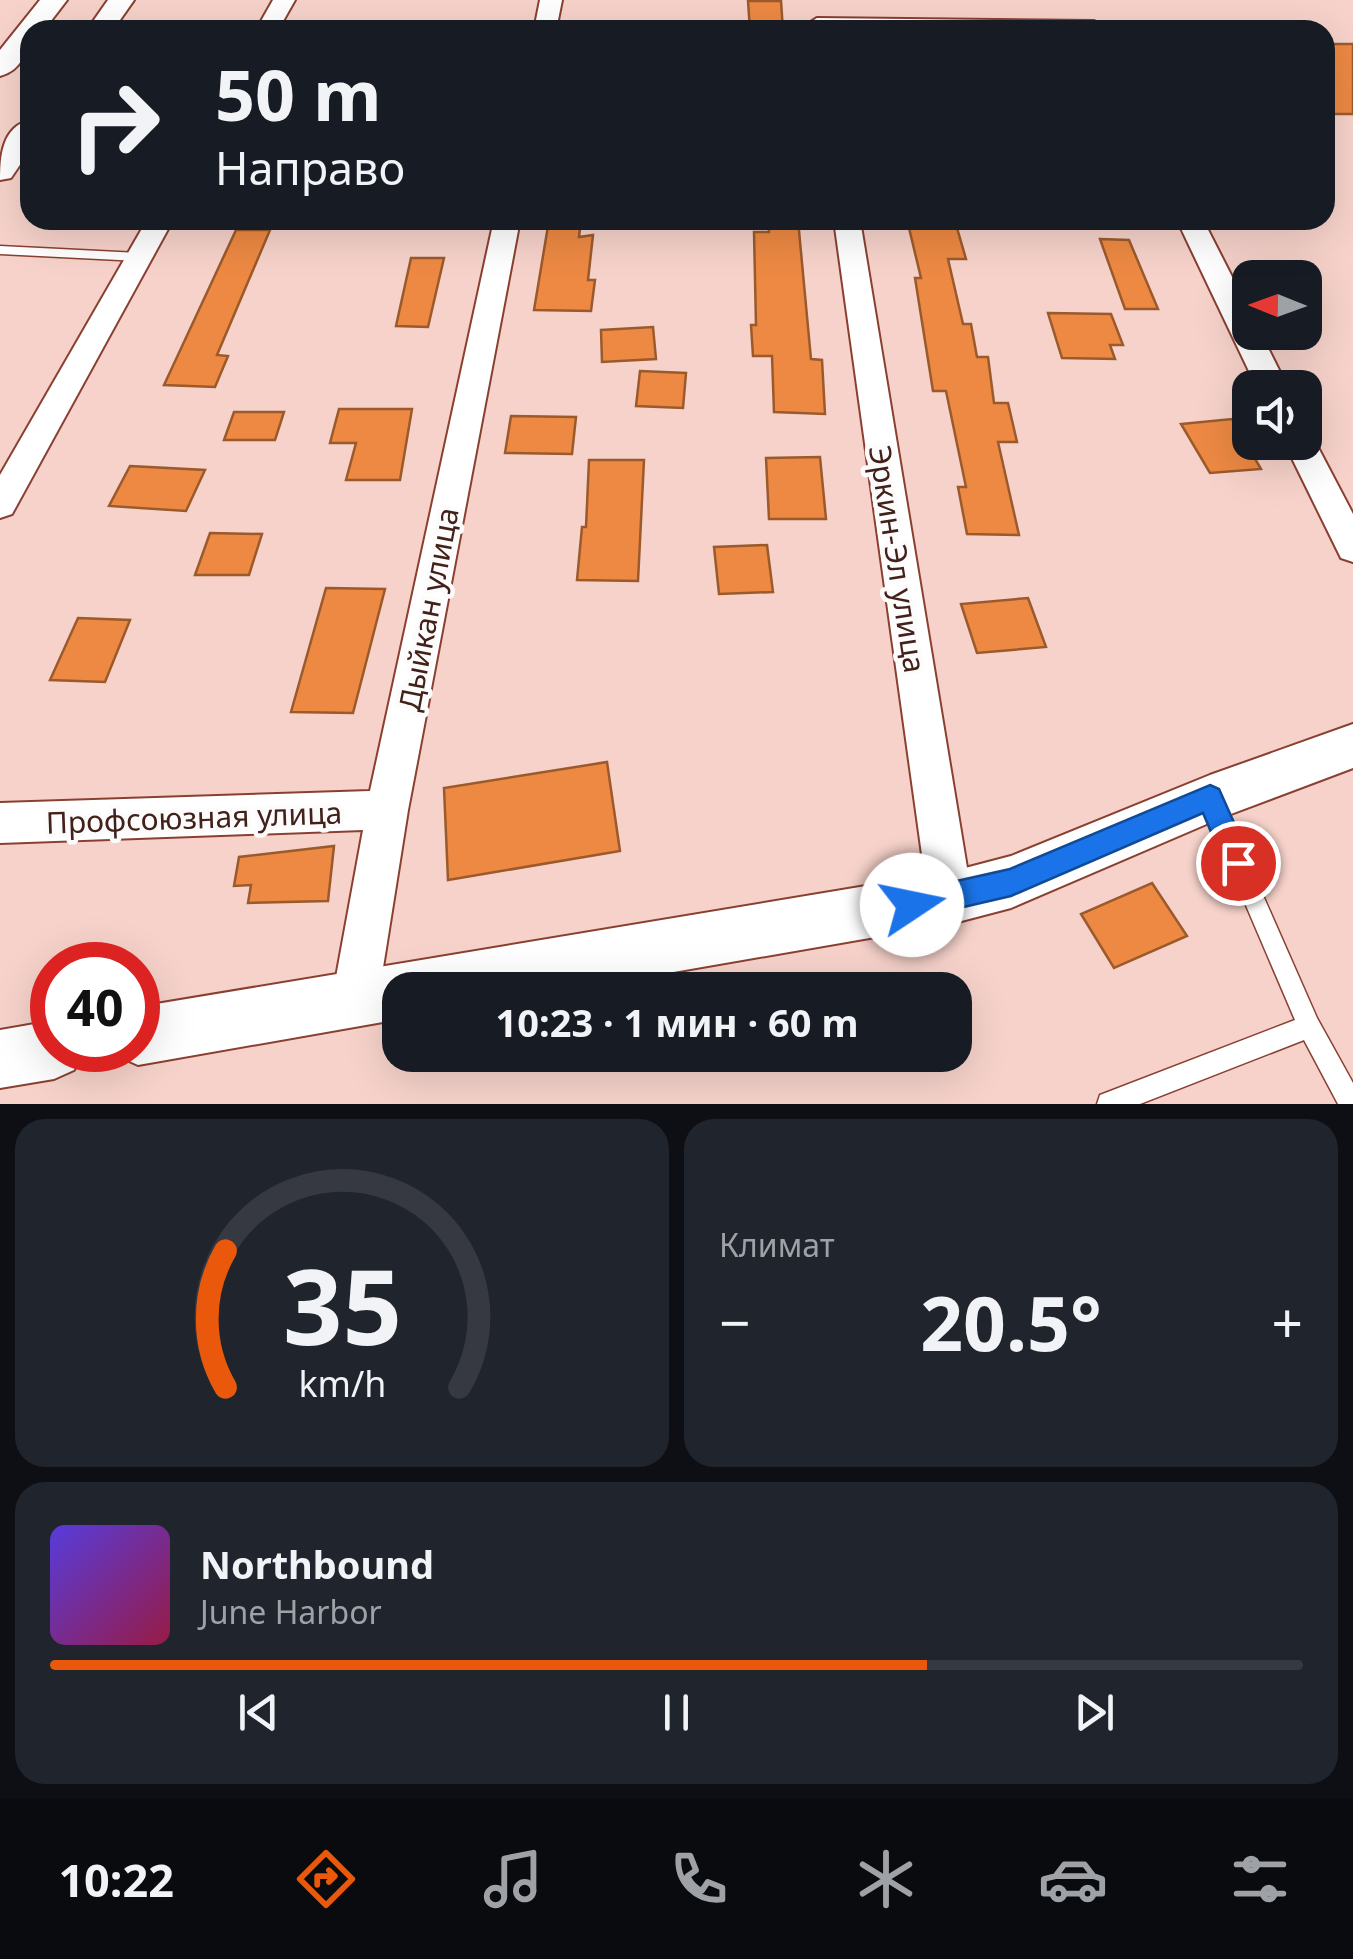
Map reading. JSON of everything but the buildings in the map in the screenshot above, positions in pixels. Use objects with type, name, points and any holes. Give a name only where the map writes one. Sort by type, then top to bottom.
[{"type":"street","points":[[38,20],[54,0]]},
{"type":"street","points":[[0,68],[20,43]]},
{"type":"street","points":[[0,171],[20,143]]},
{"type":"street","points":[[0,505],[154,230]]},
{"type":"street","name":"Дыйкан улица","points":[[388,972],[387,810],[505,230]]},
{"type":"street","name":"Эркин-Эл улица","points":[[849,230],[950,898]]},
{"type":"street","points":[[1195,230],[1264,370]]},
{"type":"street","points":[[1309,460],[1353,548]]},
{"type":"street","points":[[517,972],[950,898],[1011,882],[1210,798],[1353,746]]},
{"type":"street","name":"Профсоюзная улица","points":[[0,823],[387,810]]},
{"type":"street","points":[[160,1032],[382,995]]},
{"type":"street","points":[[0,1059],[30,1054]]},
{"type":"lane","points":[[0,250],[139,257]]},
{"type":"lane","points":[[1210,798],[1309,1026],[1351,1104]]},
{"type":"lane","points":[[1109,1104],[1309,1026]]},
{"type":"route","points":[[912,905],[1011,882],[1210,798],[1238,863]]}]
